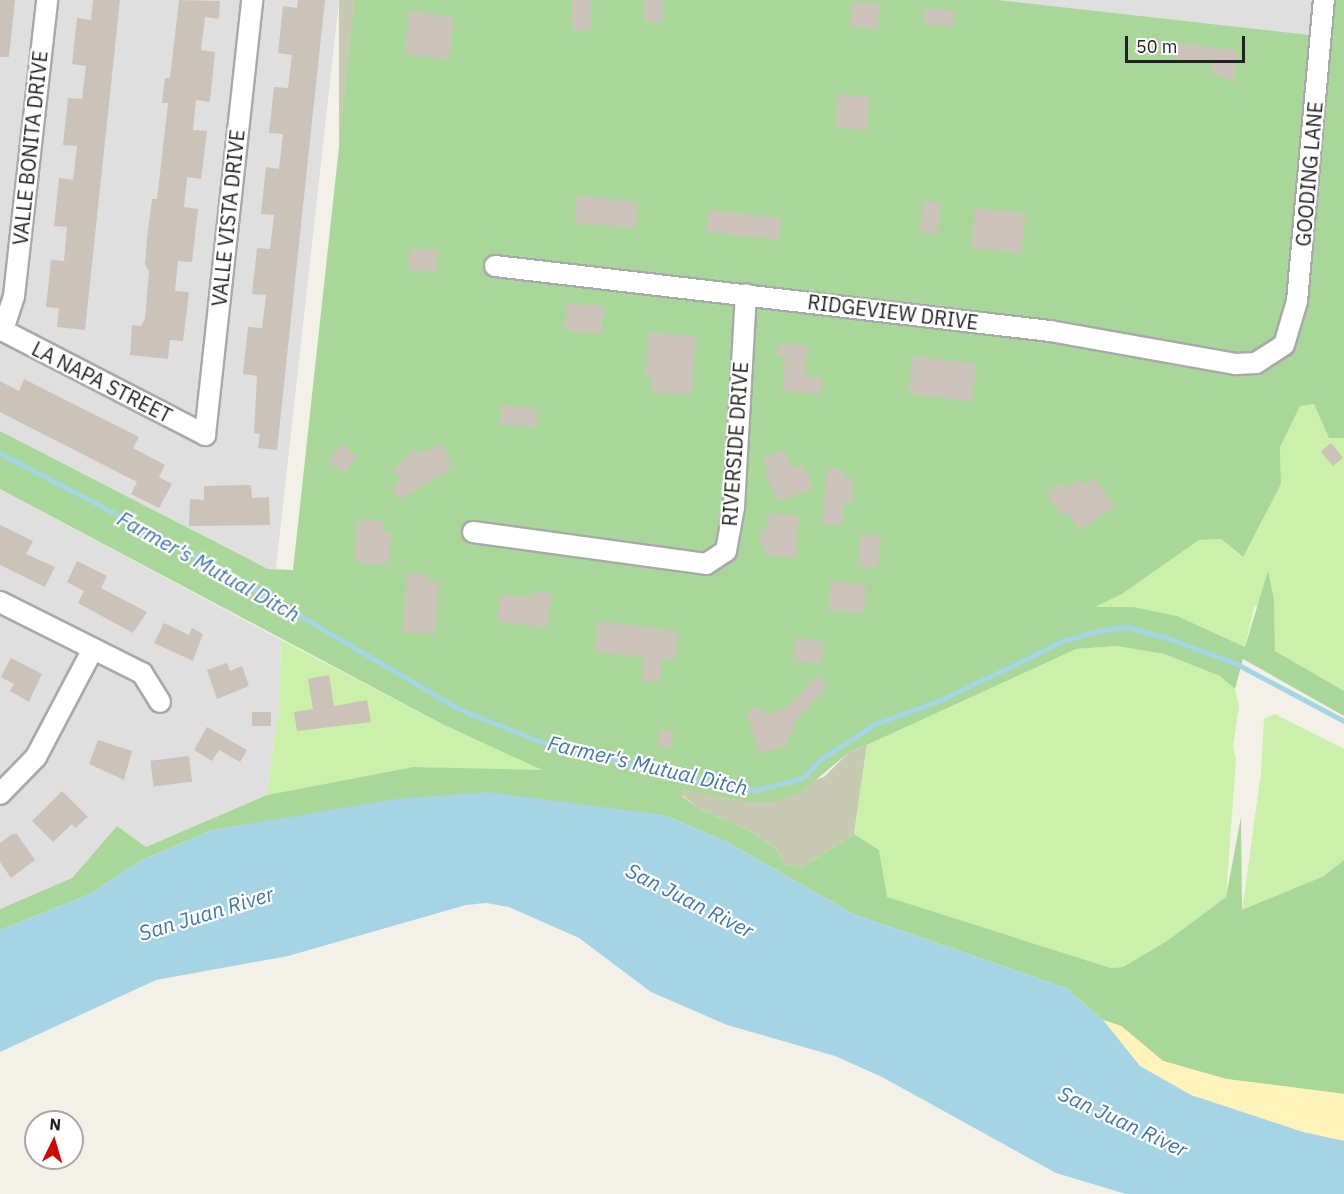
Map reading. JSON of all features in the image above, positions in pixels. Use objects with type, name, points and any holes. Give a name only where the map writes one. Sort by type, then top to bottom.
[{"type":"street","name":"VALLE BONITA DRIVE","points":[[1,329],[14,296],[47,0]]},
{"type":"street","name":"VALLE VISTA DRIVE","points":[[205,435],[252,0]]},
{"type":"street","name":"GOODING LANE","points":[[1284,345],[1297,301],[1324,0]]},
{"type":"street","name":"RIDGEVIEW DRIVE","points":[[495,266],[1050,331],[1236,364],[1256,363],[1284,345]]},
{"type":"street","name":"RIVERSIDE DRIVE","points":[[473,532],[706,564],[726,551],[734,507],[747,294]]},
{"type":"street","name":"LA NAPA STREET","points":[[1,329],[205,435]]},
{"type":"street","points":[[0,602],[142,673],[160,702]]},
{"type":"street","points":[[0,794],[36,757],[93,649]]},
{"type":"shaded area","points":[[0,0],[339,0],[276,569],[268,569],[0,431]]},
{"type":"shaded area","points":[[339,0],[355,0],[355,572],[339,572]]},
{"type":"shaded area","points":[[997,0],[1312,0],[1309,35]]},
{"type":"shaded area","points":[[0,489],[281,640],[279,706],[267,795],[146,847],[117,826],[72,878],[0,909]]},
{"type":"shaded area","points":[[867,745],[854,834],[802,867],[785,865],[776,849],[748,830],[699,809],[682,795],[682,788],[745,802],[824,777],[847,754]]},
{"type":"green space","points":[[355,0],[997,0],[1328,37],[1332,0],[1344,0],[1344,438],[1329,438],[1314,404],[1300,406],[1280,447],[1281,484],[1243,557],[1221,539],[1199,540],[1122,594],[1095,607],[1133,607],[1177,616],[1245,647],[1268,571],[1274,600],[1275,651],[1344,691],[1344,716],[1243,659],[1235,689],[1220,676],[1164,654],[1116,646],[1076,649],[847,754],[800,793],[772,802],[745,802],[682,789],[682,796],[699,809],[748,830],[776,849],[785,865],[802,867],[854,834],[879,850],[887,897],[1111,968],[1123,967],[1167,941],[1226,897],[1241,817],[1242,910],[1324,876],[1344,860],[1344,1094],[1226,1079],[1163,1061],[1121,1026],[1103,1020],[1066,988],[853,914],[727,842],[664,815],[296,817],[213,830],[142,860],[88,895],[0,930],[0,909],[72,878],[117,826],[146,847],[267,795],[413,767],[542,770],[444,725],[0,489],[0,431],[268,569],[293,570]]},
{"type":"green space","points":[[1314,404],[1329,437],[1344,438],[1344,691],[1275,651],[1274,600],[1254,607],[1245,647],[1176,616],[1094,607],[1122,594],[1199,540],[1221,539],[1242,557],[1281,484],[1280,447],[1300,406]]},
{"type":"green space","points":[[281,640],[444,725],[544,771],[413,767],[267,795],[279,706]]},
{"type":"green space","points":[[1116,646],[1164,654],[1220,676],[1235,689],[1239,706],[1233,747],[1236,760],[1226,897],[1167,941],[1123,967],[1111,968],[886,897],[879,850],[854,834],[867,745],[1051,658],[1076,649]]},
{"type":"green space","points":[[1275,714],[1344,749],[1344,860],[1324,876],[1242,911],[1261,773],[1264,719]]},
{"type":"sand","points":[[1103,1020],[1121,1026],[1163,1061],[1226,1079],[1344,1094],[1344,1141],[1303,1132],[1191,1095],[1140,1066]]},
{"type":"water","name":"San Juan River","points":[[487,792],[664,815],[727,842],[853,914],[1066,988],[1103,1020],[1140,1066],[1191,1095],[1303,1132],[1344,1141],[1344,1194],[1126,1194],[1056,1173],[882,1077],[835,1056],[727,1025],[651,992],[579,938],[509,907],[486,903],[466,905],[288,956],[156,980],[0,1052],[0,930],[88,895],[142,860],[213,830],[397,799]]},
{"type":"building","points":[[0,0],[15,0],[9,57],[0,57]]},
{"type":"building","points":[[93,0],[120,0],[85,330],[57,327],[59,308],[46,307],[51,260],[64,261],[67,227],[54,226],[59,178],[73,180],[77,146],[63,145],[68,98],[82,99],[86,66],[72,64],[77,18],[91,20]]},
{"type":"building","points":[[179,0],[220,1],[219,19],[205,17],[201,50],[215,52],[210,102],[196,100],[193,130],[207,131],[201,179],[187,177],[184,207],[198,209],[192,262],[178,261],[175,291],[189,292],[183,341],[170,340],[168,359],[130,355],[132,325],[141,326],[145,319],[149,271],[145,264],[147,239],[152,199],[157,199],[168,103],[162,103],[165,78],[170,78]]},
{"type":"building","points":[[298,0],[325,0],[277,450],[258,448],[260,434],[254,433],[257,376],[243,374],[248,327],[262,328],[266,295],[252,294],[257,248],[270,249],[274,215],[261,214],[266,167],[279,169],[283,134],[269,133],[274,87],[288,88],[292,55],[278,53],[283,6],[297,8]]},
{"type":"building","points":[[572,0],[591,0],[591,30],[572,30]]},
{"type":"building","points":[[644,0],[663,0],[663,22],[644,22]]},
{"type":"building","points":[[852,2],[880,4],[878,29],[850,27]]},
{"type":"building","points":[[925,8],[955,11],[953,27],[923,24]]},
{"type":"building","points":[[410,11],[455,17],[449,60],[404,54]]},
{"type":"building","points":[[1176,43],[1237,50],[1234,83],[1211,72],[1212,62],[1174,59]]},
{"type":"building","points":[[839,94],[870,97],[866,130],[836,127]]},
{"type":"building","points":[[577,196],[638,201],[635,228],[575,223]]},
{"type":"building","points":[[923,201],[941,203],[938,235],[920,233]]},
{"type":"building","points":[[975,208],[1026,213],[1022,253],[971,248]]},
{"type":"building","points":[[709,210],[781,218],[778,239],[707,232]]},
{"type":"building","points":[[410,248],[438,250],[436,272],[408,270]]},
{"type":"building","points":[[567,303],[604,306],[601,334],[565,331]]},
{"type":"building","points":[[649,332],[696,336],[692,395],[651,392],[652,376],[645,376]]},
{"type":"building","points":[[778,343],[808,346],[805,376],[822,378],[821,395],[783,391],[785,357],[777,356]]},
{"type":"building","points":[[913,356],[977,364],[972,402],[908,394]]},
{"type":"building","points":[[24,379],[139,437],[133,448],[165,465],[159,477],[172,484],[159,508],[131,494],[137,482],[0,412],[0,381],[19,391]]},
{"type":"building","points":[[501,405],[538,408],[536,427],[499,424]]},
{"type":"building","points":[[1331,443],[1343,458],[1333,466],[1321,451]]},
{"type":"building","points":[[341,444],[357,456],[344,474],[328,462]]},
{"type":"building","points":[[443,444],[453,467],[400,500],[392,490],[400,478],[393,470],[415,449],[418,454]]},
{"type":"building","points":[[785,450],[792,469],[803,465],[813,489],[778,501],[765,473],[768,472],[763,457]]},
{"type":"building","points":[[827,468],[844,470],[843,478],[854,479],[852,503],[844,502],[842,525],[822,524]]},
{"type":"building","points":[[1094,478],[1115,506],[1080,530],[1067,512],[1062,516],[1046,493],[1061,482],[1066,489],[1080,479],[1085,485]]},
{"type":"building","points":[[251,485],[252,498],[269,497],[270,525],[189,526],[190,499],[204,500],[204,486]]},
{"type":"building","points":[[769,513],[799,516],[796,558],[764,555],[765,545],[760,544],[761,529],[766,530]]},
{"type":"building","points":[[358,519],[383,521],[382,532],[391,533],[389,565],[354,562]]},
{"type":"building","points":[[0,525],[33,541],[26,554],[55,567],[45,587],[0,565]]},
{"type":"building","points":[[861,534],[881,536],[878,568],[858,566]]},
{"type":"building","points":[[77,561],[107,576],[101,588],[147,612],[133,633],[78,603],[84,591],[67,582]]},
{"type":"building","points":[[407,573],[428,575],[427,581],[439,582],[435,634],[403,632]]},
{"type":"building","points":[[831,581],[867,585],[864,614],[828,610]]},
{"type":"building","points":[[534,591],[552,594],[547,628],[497,621],[501,595],[533,597]]},
{"type":"building","points":[[598,621],[678,631],[675,660],[662,658],[659,682],[642,681],[644,657],[595,652]]},
{"type":"building","points":[[164,623],[189,635],[192,628],[203,634],[193,661],[154,643]]},
{"type":"building","points":[[796,638],[824,641],[821,664],[794,661]]},
{"type":"building","points":[[11,658],[42,674],[29,702],[10,691],[14,684],[1,677]]},
{"type":"building","points":[[227,663],[230,671],[242,666],[249,686],[217,699],[207,670]]},
{"type":"building","points":[[329,675],[334,706],[367,700],[371,722],[297,731],[294,712],[313,709],[308,679]]},
{"type":"building","points":[[818,675],[828,685],[792,725],[795,732],[787,736],[789,744],[760,754],[746,712],[760,707],[767,715],[788,707]]},
{"type":"building","points":[[252,712],[271,712],[271,726],[252,726]]},
{"type":"building","points":[[207,727],[247,750],[240,762],[219,750],[212,761],[194,750]]},
{"type":"building","points":[[659,730],[673,731],[672,747],[658,746]]},
{"type":"building","points":[[98,740],[132,751],[124,780],[89,764]]},
{"type":"building","points":[[189,756],[192,782],[153,787],[150,761]]},
{"type":"building","points":[[62,791],[88,817],[75,828],[72,824],[53,842],[32,821]]},
{"type":"building","points":[[12,834],[17,834],[35,860],[11,878],[0,862],[0,843]]},
{"type":"waterway","name":"Farmer's Mutual Ditch","points":[[0,453],[217,567],[459,709],[557,748],[753,791],[803,778],[821,759],[875,724],[941,700],[1063,641],[1097,631],[1127,627],[1168,638],[1237,664],[1344,721]]}]
